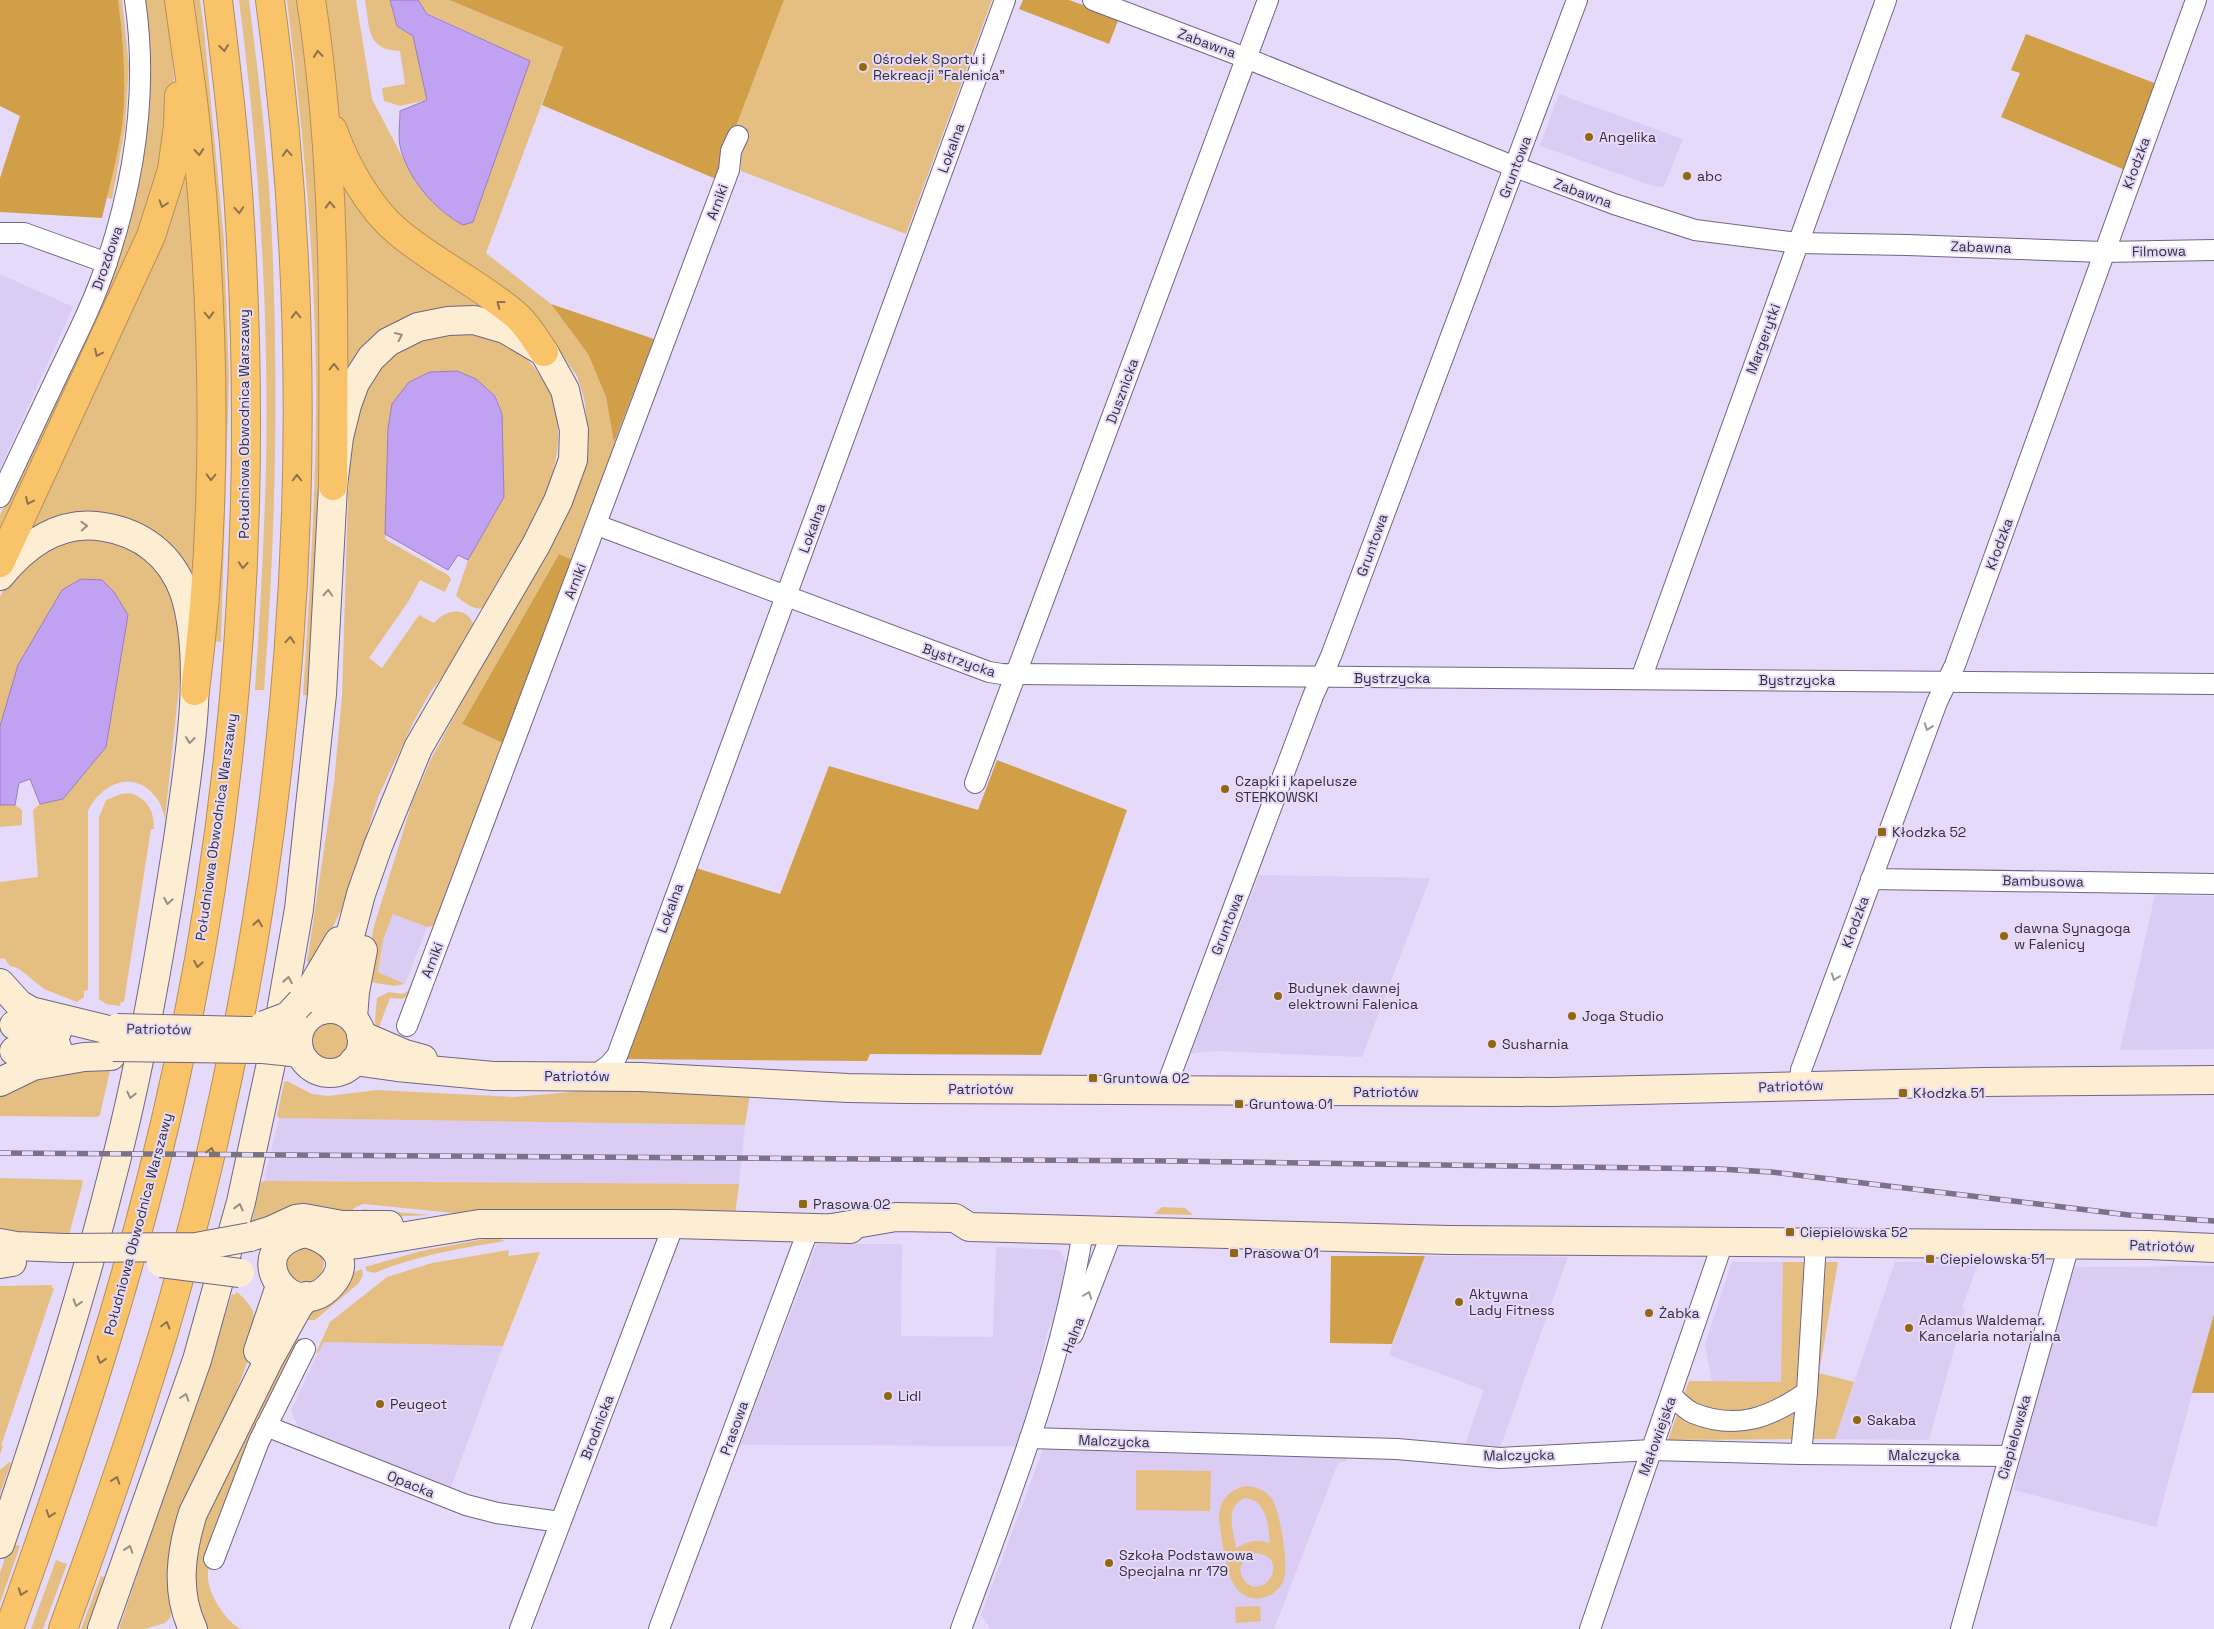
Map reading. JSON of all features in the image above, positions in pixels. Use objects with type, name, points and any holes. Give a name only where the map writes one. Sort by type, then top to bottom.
[{"type":"highway","points":[[0,563],[140,261],[168,188],[176,149],[178,126],[180,82],[178,0]]},
{"type":"highway","points":[[178,0],[197,136],[204,220],[210,342],[210,530],[204,620],[195,691]]},
{"type":"highway","name":"Południowa Obwodnica Warszawy","points":[[9,1629],[58,1492],[96,1375],[149,1189],[191,1004],[214,867],[234,690],[244,545],[246,391],[239,204],[230,101],[218,0]]},
{"type":"highway","points":[[62,1629],[137,1417],[164,1331],[190,1237],[220,1116],[242,1008],[270,838],[287,689],[296,525],[298,436],[293,247],[282,100],[270,0]]},
{"type":"highway","points":[[310,0],[323,103],[330,180],[334,316],[333,486]]},
{"type":"highway","points":[[323,103],[338,147],[358,183],[396,231],[428,256],[477,286],[517,316],[544,352]]},
{"type":"main road","points":[[102,1629],[197,1360],[241,1202],[276,1040],[299,909],[322,694],[333,486],[339,437],[355,382],[371,358],[388,342],[418,327],[448,321],[474,320],[505,329],[544,352],[565,390],[574,430],[573,460],[558,501],[536,544],[418,748],[394,805],[356,912],[310,990],[301,1034],[310,1083],[330,1088],[374,1080],[422,1082],[469,1073]]},
{"type":"main road","points":[[0,576],[30,545],[50,534],[69,527],[104,527],[135,536],[150,544],[170,565],[184,592],[194,635],[195,691],[170,890],[146,1028],[123,1132],[80,1293],[36,1438],[0,1544]]},
{"type":"main road","points":[[301,1034],[312,1067],[327,1072],[342,1070],[354,1061],[362,1044],[353,1003],[394,805]]},
{"type":"main road","points":[[0,983],[19,1004],[31,1011],[111,1040]]},
{"type":"main road","points":[[301,1034],[335,1009],[357,1026]]},
{"type":"main road","name":"Patriotów","points":[[357,1026],[405,1054],[469,1073]]},
{"type":"main road","name":"Patriotów","points":[[7,1038],[78,1046],[111,1040],[248,1031],[272,1034],[301,1034]]},
{"type":"main road","name":"Patriotów","points":[[111,1040],[263,1049],[301,1034]]},
{"type":"main road","points":[[0,1082],[33,1066],[84,1057],[111,1040]]},
{"type":"main road","name":"Patriotów","points":[[354,1061],[493,1076],[641,1077],[848,1088],[1552,1092],[1800,1086],[2214,1080]]},
{"type":"main road","name":"Patriotów","points":[[333,1246],[358,1244],[479,1224],[674,1224],[820,1228],[896,1217],[955,1218],[969,1227],[1449,1240],[1816,1242],[2214,1248]]},
{"type":"main road","points":[[245,1255],[272,1230],[296,1218],[342,1225],[450,1228]]},
{"type":"main road","name":"Patriotów","points":[[338,1273],[450,1228]]},
{"type":"main road","points":[[3,1257],[196,1247],[245,1255],[278,1283],[299,1296],[307,1296],[327,1289],[338,1273],[339,1258],[333,1246],[316,1235],[305,1233],[295,1235],[276,1250],[245,1255],[161,1263],[62,1255]]},
{"type":"main road","points":[[208,1480],[256,1356],[278,1283],[273,1269],[276,1250]]},
{"type":"main road","points":[[194,1629],[183,1599],[182,1558],[185,1538],[193,1513],[268,1361],[298,1307],[307,1296]]},
{"type":"street","name":"Drozdowa","points":[[0,498],[84,321],[107,264],[120,221],[139,114],[140,33],[135,0]]},
{"type":"street","name":"Lokalna","points":[[594,1076],[609,1065],[617,1056],[692,847],[787,597],[1005,0]]},
{"type":"street","name":"Zabawna","points":[[1093,0],[1246,58],[1515,167],[1679,226],[1737,237],[1798,243],[2103,252]]},
{"type":"street","name":"Dusznicka","points":[[976,783],[1268,0]]},
{"type":"street","name":"Gruntowa","points":[[1165,1090],[1577,0]]},
{"type":"street","name":"Margerytki","points":[[1641,679],[1886,0]]},
{"type":"street","name":"Kłodzka","points":[[1800,1086],[1800,1070],[1937,702],[1955,666],[2103,252],[2196,0]]},
{"type":"street","name":"Arniki","points":[[407,1026],[730,170],[732,151],[738,136]]},
{"type":"street","points":[[0,233],[24,233],[107,264]]},
{"type":"street","name":"Filmowa","points":[[2103,252],[2214,250]]},
{"type":"street","name":"Bystrzycka","points":[[597,524],[989,672],[1016,674],[1322,677],[2214,684]]},
{"type":"street","name":"Bambusowa","points":[[1872,879],[2214,884]]},
{"type":"street","points":[[617,1056],[629,1070],[641,1077]]},
{"type":"street","name":"Brodnicka","points":[[520,1629],[674,1224]]},
{"type":"street","name":"Prasowa","points":[[660,1629],[820,1228]]},
{"type":"street","name":"Halna","points":[[1030,1438],[1069,1306],[1083,1231]]},
{"type":"street","name":"Halna","points":[[961,1629],[1030,1438],[1066,1354],[1112,1232]]},
{"type":"street","name":"Małowiejska","points":[[1590,1629],[1672,1396],[1723,1242]]},
{"type":"street","points":[[1801,1454],[1807,1392],[1816,1242]]},
{"type":"street","name":"Ciepielowska","points":[[1961,1629],[2068,1245]]},
{"type":"street","points":[[214,1559],[266,1426],[305,1349]]},
{"type":"street","points":[[1672,1396],[1692,1412],[1735,1422],[1765,1415],[1788,1405],[1807,1392]]},
{"type":"street","name":"Opacka","points":[[266,1426],[466,1505],[504,1515],[560,1522]]},
{"type":"street","name":"Malczycka","points":[[1030,1438],[1397,1449],[1500,1458],[1652,1450],[2008,1456]]},
{"type":"shaded area","points":[[0,0],[118,0],[123,52],[123,118],[119,147],[102,218],[0,212],[0,178],[20,116],[0,106]]},
{"type":"shaded area","points":[[118,0],[122,0],[129,67],[125,128],[112,199],[107,198],[117,147],[124,76]]},
{"type":"shaded area","points":[[145,0],[167,0],[174,78],[172,117],[158,193],[0,541],[0,515],[88,328],[147,122],[150,54]]},
{"type":"shaded area","points":[[190,0],[200,0],[224,241],[229,377],[221,642],[209,641]]},
{"type":"shaded area","points":[[239,0],[249,0],[262,109],[271,218],[275,336],[275,454],[274,513],[264,690],[255,690],[262,579],[266,467],[267,409],[264,292],[252,116]]},
{"type":"shaded area","points":[[287,0],[300,0],[317,171],[326,367],[314,696],[303,695],[316,415],[312,259],[304,155]]},
{"type":"shaded area","points":[[320,0],[356,0],[372,99],[416,183],[529,61],[427,13],[418,0],[449,0],[563,47],[486,253],[551,304],[588,354],[606,397],[614,443],[620,445],[575,561],[559,554],[462,724],[507,745],[436,925],[427,927],[393,914],[383,940],[378,972],[405,984],[394,986],[364,981],[374,926],[412,803],[431,759],[481,667],[587,452],[588,428],[584,398],[577,376],[552,340],[386,204],[351,147],[339,114]]},
{"type":"shaded area","points":[[365,0],[390,0],[397,26],[413,36],[427,100],[400,106],[384,101],[382,88],[405,84],[400,51],[389,50],[375,42],[369,28]]},
{"type":"shaded area","points":[[390,0],[418,0],[427,14],[530,61],[473,222],[463,225],[442,211],[416,181],[404,158],[399,142],[400,111],[427,100],[413,36],[397,26]]},
{"type":"shaded area","points":[[449,0],[784,0],[716,179],[542,105],[563,47]]},
{"type":"shaded area","name":"Ośrodek Sportu i Rekreacji \"Falenica\"","points":[[784,0],[992,0],[906,234],[741,171],[741,144],[733,134]]},
{"type":"shaded area","points":[[1023,0],[1069,0],[1119,18],[1109,44],[1019,9]]},
{"type":"shaded area","points":[[2026,34],[2157,84],[2125,170],[2001,117],[2020,73],[2011,70]]},
{"type":"shaded area","points":[[1559,94],[1683,139],[1664,186],[1656,187],[1540,146]]},
{"type":"shaded area","points":[[189,148],[198,392],[199,481],[196,580],[192,581],[156,535],[27,537]]},
{"type":"shaded area","points":[[335,165],[491,307],[347,376]]},
{"type":"shaded area","points":[[0,274],[73,307],[0,469]]},
{"type":"shaded area","points":[[551,304],[654,339],[614,443],[606,397],[588,354]]},
{"type":"shaded area","points":[[430,331],[479,331],[517,351],[532,365],[542,378],[555,407],[558,436],[554,466],[545,497],[531,527],[484,608],[480,609],[469,605],[456,596],[468,560],[504,497],[502,414],[496,396],[476,379],[458,371],[430,372],[409,382],[385,539],[448,575],[451,579],[445,592],[420,580],[408,602],[369,658],[382,668],[419,615],[434,623],[450,612],[462,612],[471,620],[474,627],[455,661],[431,691],[414,721],[378,797],[348,896],[315,964],[307,962],[334,783],[342,696],[349,463],[353,424],[361,397],[389,356]]},
{"type":"shaded area","points":[[457,371],[476,379],[495,396],[502,414],[504,497],[468,560],[458,555],[448,570],[385,534],[388,428],[392,404],[409,382],[430,372]]},
{"type":"shaded area","points":[[82,536],[131,544],[166,577],[179,626],[181,668],[165,819],[161,805],[156,797],[147,788],[138,783],[119,783],[109,787],[94,801],[88,811],[88,990],[84,991],[84,997],[77,1002],[44,989],[18,968],[10,966],[4,958],[0,959],[0,882],[38,877],[33,810],[40,804],[63,799],[0,726],[0,597],[6,585],[47,547]]},
{"type":"shaded area","points":[[559,554],[575,561],[507,745],[462,724]]},
{"type":"shaded area","points":[[81,579],[102,580],[114,592],[128,615],[106,747],[63,799],[40,804],[30,779],[19,783],[15,805],[0,805],[0,726],[18,665],[62,590]]},
{"type":"shaded area","points":[[997,760],[1127,810],[1041,1055],[870,1054],[867,1061],[622,1059],[696,868],[780,894],[829,766],[978,810]]},
{"type":"shaded area","points":[[130,793],[141,798],[149,806],[153,816],[154,829],[151,829],[124,1002],[121,1002],[120,1006],[106,1004],[99,999],[99,817],[106,800],[121,794]]},
{"type":"shaded area","points":[[0,805],[15,805],[22,810],[22,825],[0,827]]},
{"type":"shaded area","points":[[1259,875],[1430,878],[1362,1057],[1218,1051],[1191,1053]]},
{"type":"shaded area","points":[[2155,895],[2214,896],[2214,1049],[2120,1050]]},
{"type":"shaded area","points":[[393,914],[427,927],[405,984],[378,972],[383,940]]},
{"type":"shaded area","points":[[421,964],[409,995],[402,999],[390,998],[379,1027],[408,1039],[407,1045],[376,1030],[377,998],[389,992],[402,994],[408,991]]},
{"type":"shaded area","points":[[329,1023],[342,1029],[348,1042],[342,1055],[329,1061],[316,1055],[310,1042],[316,1029]]},
{"type":"shaded area","points":[[111,1066],[100,1115],[97,1117],[0,1116],[0,1092],[25,1079]]},
{"type":"shaded area","points":[[287,1081],[312,1094],[328,1096],[377,1090],[514,1097],[606,1089],[750,1094],[745,1125],[279,1118],[277,1116],[284,1082]]},
{"type":"shaded area","points":[[279,1118],[745,1125],[739,1184],[264,1181]]},
{"type":"shaded area","points":[[0,1178],[82,1180],[68,1239],[0,1236]]},
{"type":"shaded area","points":[[261,1182],[739,1184],[735,1216],[454,1213],[363,1204],[354,1208],[351,1213],[251,1226]]},
{"type":"shaded area","points":[[1162,1207],[1185,1208],[1193,1215],[1154,1214]]},
{"type":"shaded area","points":[[364,1209],[432,1215],[356,1218],[358,1211]]},
{"type":"shaded area","points":[[495,1237],[505,1241],[438,1253],[374,1273],[367,1271],[365,1267],[421,1251]]},
{"type":"shaded area","points":[[817,1244],[902,1244],[901,1336],[993,1337],[996,1247],[1057,1250],[1061,1252],[1066,1264],[1054,1320],[1048,1329],[1018,1446],[740,1445]]},
{"type":"shaded area","points":[[310,1245],[323,1256],[323,1268],[319,1276],[312,1280],[304,1282],[296,1280],[290,1275],[287,1266],[289,1255]]},
{"type":"shaded area","points":[[509,1250],[508,1256],[540,1252],[503,1346],[324,1342],[318,1353],[316,1353],[330,1322],[387,1277],[432,1263]]},
{"type":"shaded area","points":[[1331,1256],[1425,1256],[1392,1344],[1330,1343]]},
{"type":"shaded area","points":[[1425,1256],[1568,1257],[1499,1451],[1463,1450],[1484,1390],[1389,1355]]},
{"type":"shaded area","points":[[1979,1261],[1962,1308],[1965,1309],[1929,1440],[1835,1439],[1895,1262]]},
{"type":"shaded area","points":[[1732,1262],[1783,1262],[1781,1382],[1712,1382],[1705,1344]]},
{"type":"shaded area","points":[[1783,1262],[1838,1262],[1819,1373],[1854,1382],[1835,1439],[1668,1440],[1689,1381],[1781,1382]]},
{"type":"shaded area","points":[[2214,1266],[2214,1314],[2156,1527],[2014,1490],[2022,1451],[2073,1267]]},
{"type":"shaded area","points":[[362,1269],[363,1276],[358,1284],[315,1320],[302,1320],[350,1274]]},
{"type":"shaded area","points":[[52,1285],[52,1288],[54,1288],[1,1446],[3,1446],[0,1455],[0,1286]]},
{"type":"shaded area","points":[[236,1292],[248,1303],[254,1317],[263,1321],[233,1400],[175,1526],[168,1567],[172,1608],[170,1618],[165,1623],[145,1629],[119,1629],[232,1294],[235,1295]]},
{"type":"shaded area","points":[[2214,1314],[2214,1393],[2192,1393]]},
{"type":"shaded area","points":[[291,1335],[302,1340],[248,1449],[204,1560],[210,1563],[208,1578],[215,1600],[224,1614],[241,1629],[208,1629],[199,1607],[194,1587],[195,1555],[204,1521]]},
{"type":"shaded area","points":[[323,1342],[503,1346],[451,1487],[299,1428],[291,1411]]},
{"type":"shaded area","points":[[1045,1444],[1351,1449],[1346,1461],[1338,1463],[1274,1629],[991,1629],[981,1615]]},
{"type":"shaded area","points":[[9,1462],[11,1463],[0,1494],[0,1470]]},
{"type":"shaded area","points":[[1136,1470],[1211,1471],[1210,1511],[1136,1510]]},
{"type":"shaded area","points":[[1246,1486],[1254,1487],[1267,1493],[1275,1505],[1281,1526],[1285,1551],[1284,1579],[1276,1592],[1262,1598],[1249,1597],[1240,1592],[1233,1583],[1225,1557],[1219,1513],[1226,1497],[1234,1490]],"holes":[[[1245,1498],[1258,1503],[1262,1508],[1267,1521],[1270,1543],[1252,1541],[1236,1548],[1232,1513],[1238,1502]],[[1255,1553],[1266,1556],[1272,1562],[1273,1570],[1271,1577],[1266,1583],[1259,1586],[1251,1586],[1241,1576],[1240,1571],[1244,1560]]]},
{"type":"shaded area","points":[[10,1543],[20,1546],[0,1603],[0,1573]]},
{"type":"shaded area","points":[[56,1560],[67,1564],[43,1629],[31,1629]]},
{"type":"shaded area","points":[[101,1576],[110,1579],[92,1629],[81,1629]]},
{"type":"shaded area","points":[[1260,1606],[1261,1621],[1236,1623],[1235,1607]]},
{"type":"railway","points":[[0,1153],[1173,1161],[1719,1169],[1771,1172],[2129,1215],[2214,1221]]},
{"type":"place","name":"Ośrodek Sportu i Rekreacji \"Falenica\"","points":[[863,67]]},
{"type":"place","name":"Angelika","points":[[1589,137]]},
{"type":"place","name":"abc","points":[[1687,176]]},
{"type":"place","name":"Czapki i kapelusze STERKOWSKI","points":[[1225,789]]},
{"type":"place","name":"Kłodzka 52","points":[[1882,832]]},
{"type":"place","name":"dawna Synagoga w Falenicy","points":[[2004,936]]},
{"type":"place","name":"Budynek dawnej elektrowni Falenica","points":[[1278,996]]},
{"type":"place","name":"Joga Studio","points":[[1572,1016]]},
{"type":"place","name":"Susharnia","points":[[1492,1044]]},
{"type":"place","name":"Gruntowa 02","points":[[1093,1078]]},
{"type":"place","name":"Kłodzka 51","points":[[1903,1093]]},
{"type":"place","name":"Gruntowa 01","points":[[1239,1104]]},
{"type":"place","name":"Prasowa 02","points":[[803,1204]]},
{"type":"place","name":"Ciepielowska 52","points":[[1790,1232]]},
{"type":"place","name":"Prasowa 01","points":[[1234,1253]]},
{"type":"place","name":"Ciepielowska 51","points":[[1930,1259]]},
{"type":"place","name":"Aktywna Lady Fitness","points":[[1459,1302]]},
{"type":"place","name":"Żabka","points":[[1649,1313]]},
{"type":"place","name":"Adamus Waldemar. Kancelaria notarialna","points":[[1909,1328]]},
{"type":"place","name":"Lidl","points":[[888,1396]]},
{"type":"place","name":"Peugeot","points":[[380,1404]]},
{"type":"place","name":"Sakaba","points":[[1857,1420]]},
{"type":"place","name":"Szkoła Podstawowa Specjalna nr 179","points":[[1109,1563]]}]
